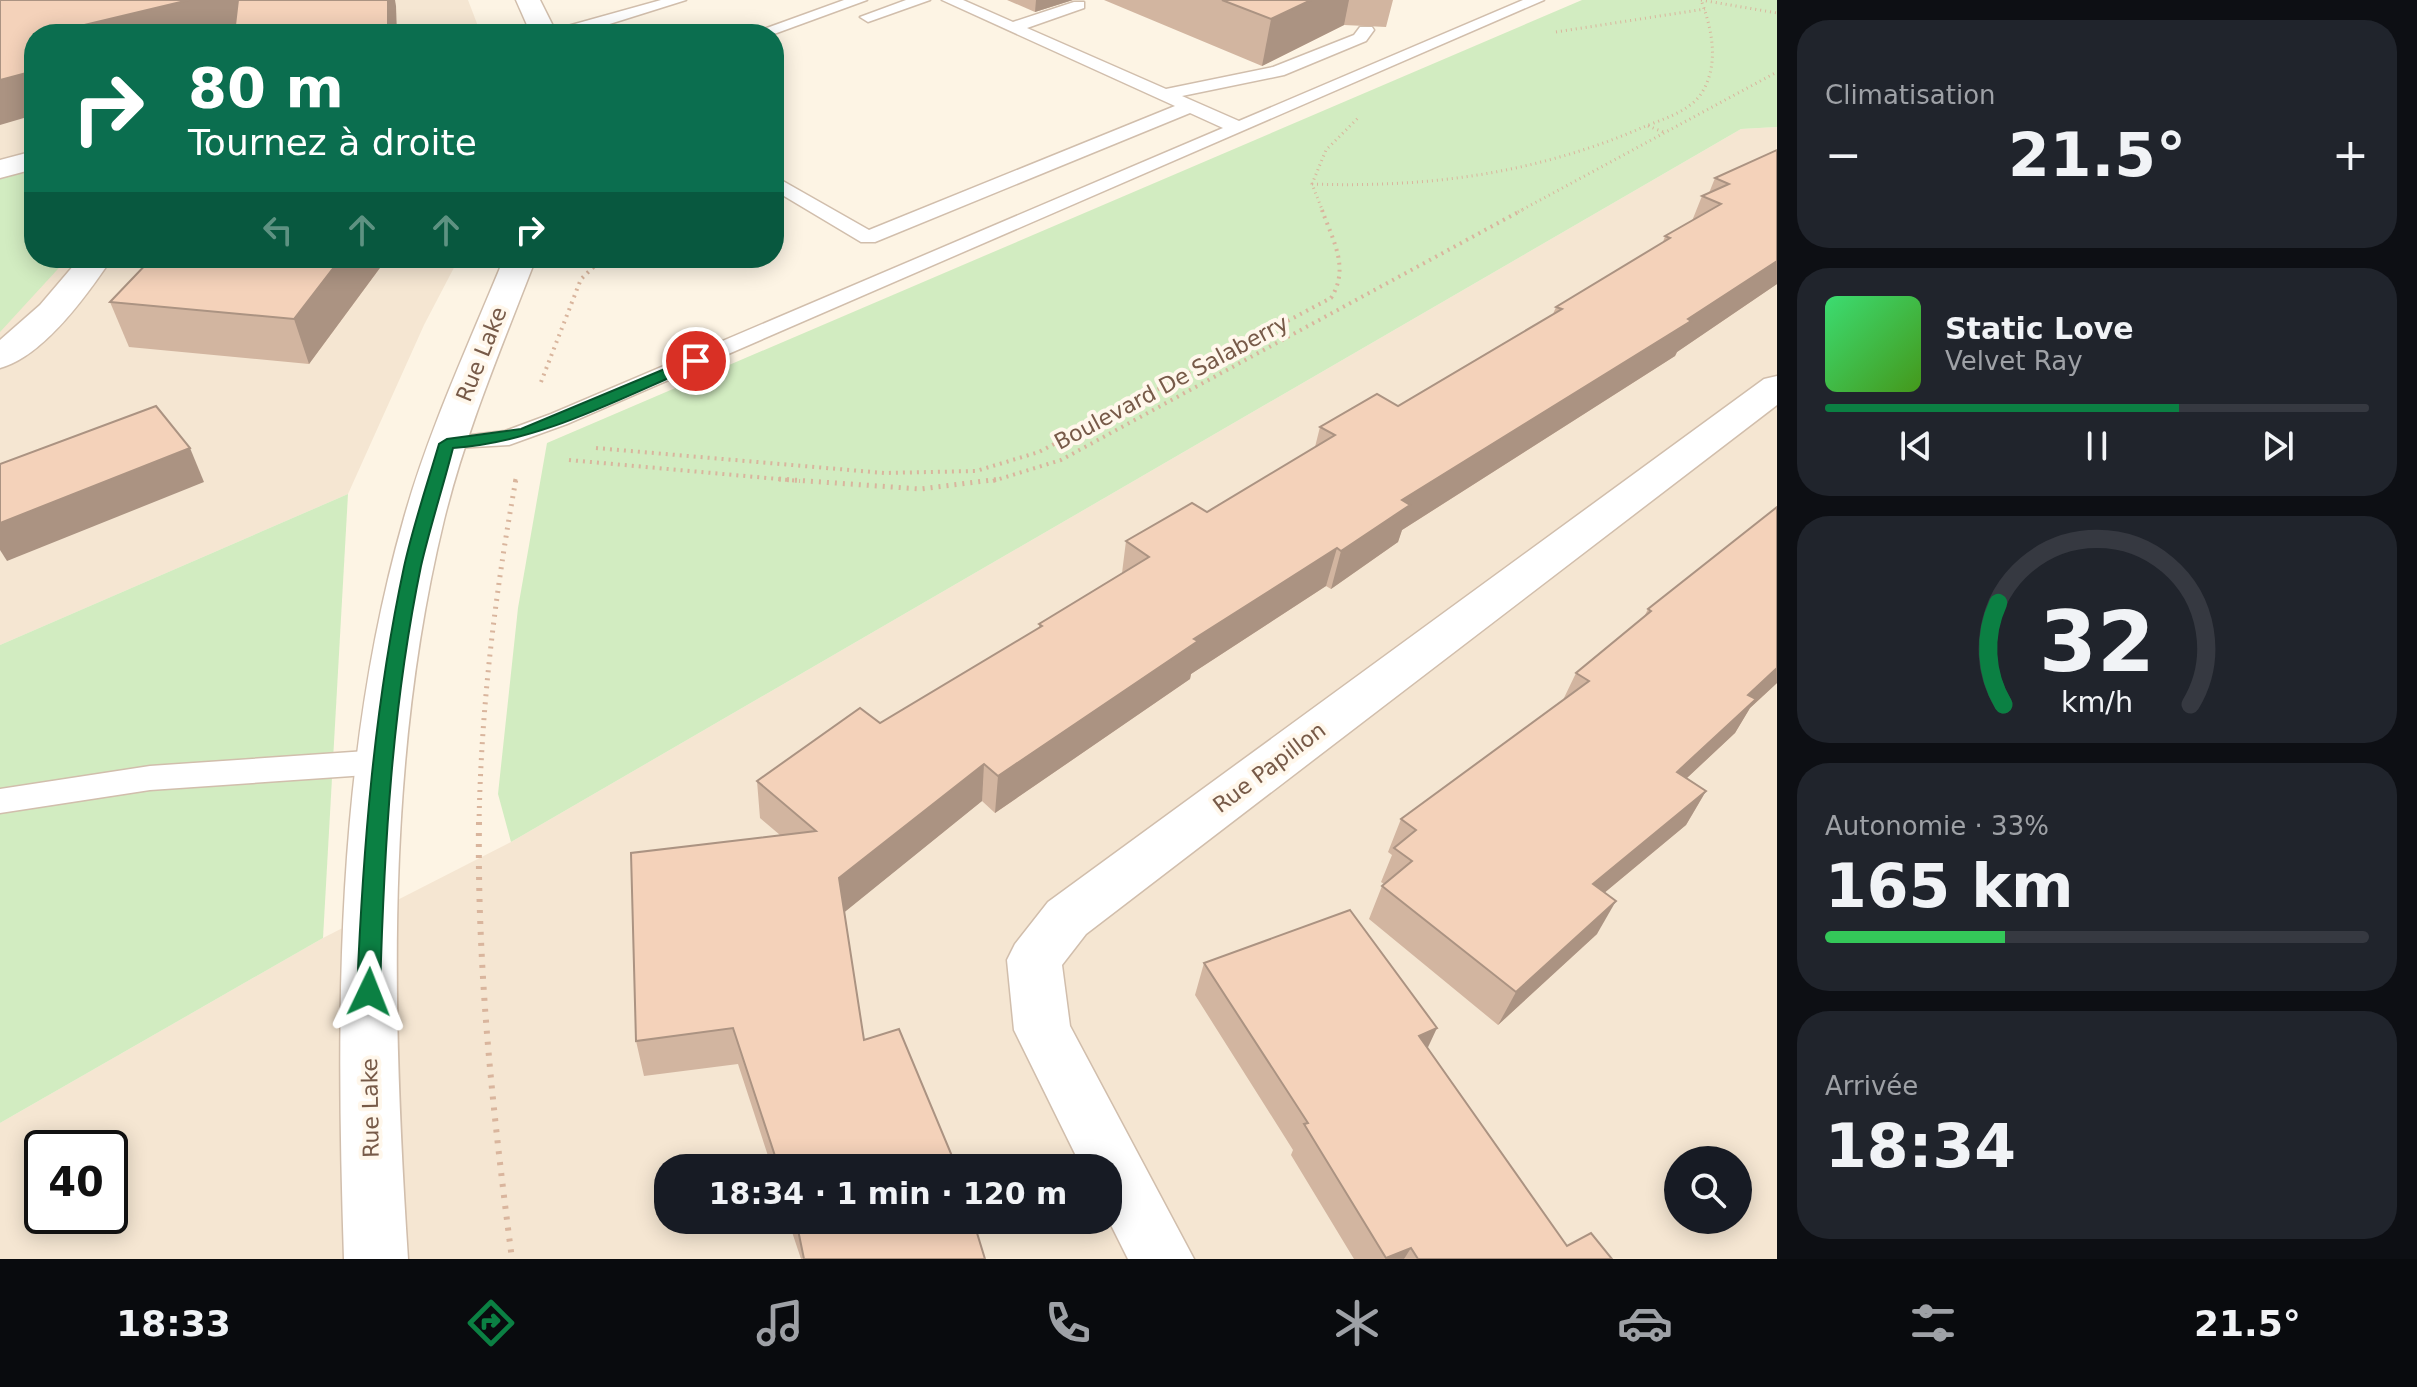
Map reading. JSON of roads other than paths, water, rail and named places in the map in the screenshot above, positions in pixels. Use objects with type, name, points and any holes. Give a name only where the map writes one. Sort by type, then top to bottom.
[{"type":"street","points":[[528,0],[541,24]]},
{"type":"street","points":[[0,169],[24,163]]},
{"type":"street","points":[[0,357],[22,341],[75,289],[89,268]]},
{"type":"street","name":"Rue Lake","points":[[376,1259],[369,992],[381,762],[405,603],[447,444],[516,268]]},
{"type":"street","name":"Rue Papillon","points":[[1162,1259],[1042,1030],[1034,960],[1067,918],[1777,387]]},
{"type":"lane","points":[[585,24],[678,0]]},
{"type":"lane","points":[[784,25],[859,0]]},
{"type":"lane","points":[[868,17],[922,0]]},
{"type":"lane","points":[[950,0],[1237,127]]},
{"type":"lane","points":[[447,444],[489,441],[526,432],[1536,0]]},
{"type":"lane","points":[[1012,28],[1079,5]]},
{"type":"lane","points":[[1162,95],[1278,71],[1360,38],[1366,30]]},
{"type":"lane","points":[[868,238],[1189,107]]},
{"type":"lane","points":[[784,188],[914,267]]},
{"type":"lane","points":[[0,801],[81,786],[171,776],[307,770],[381,762]]}]
